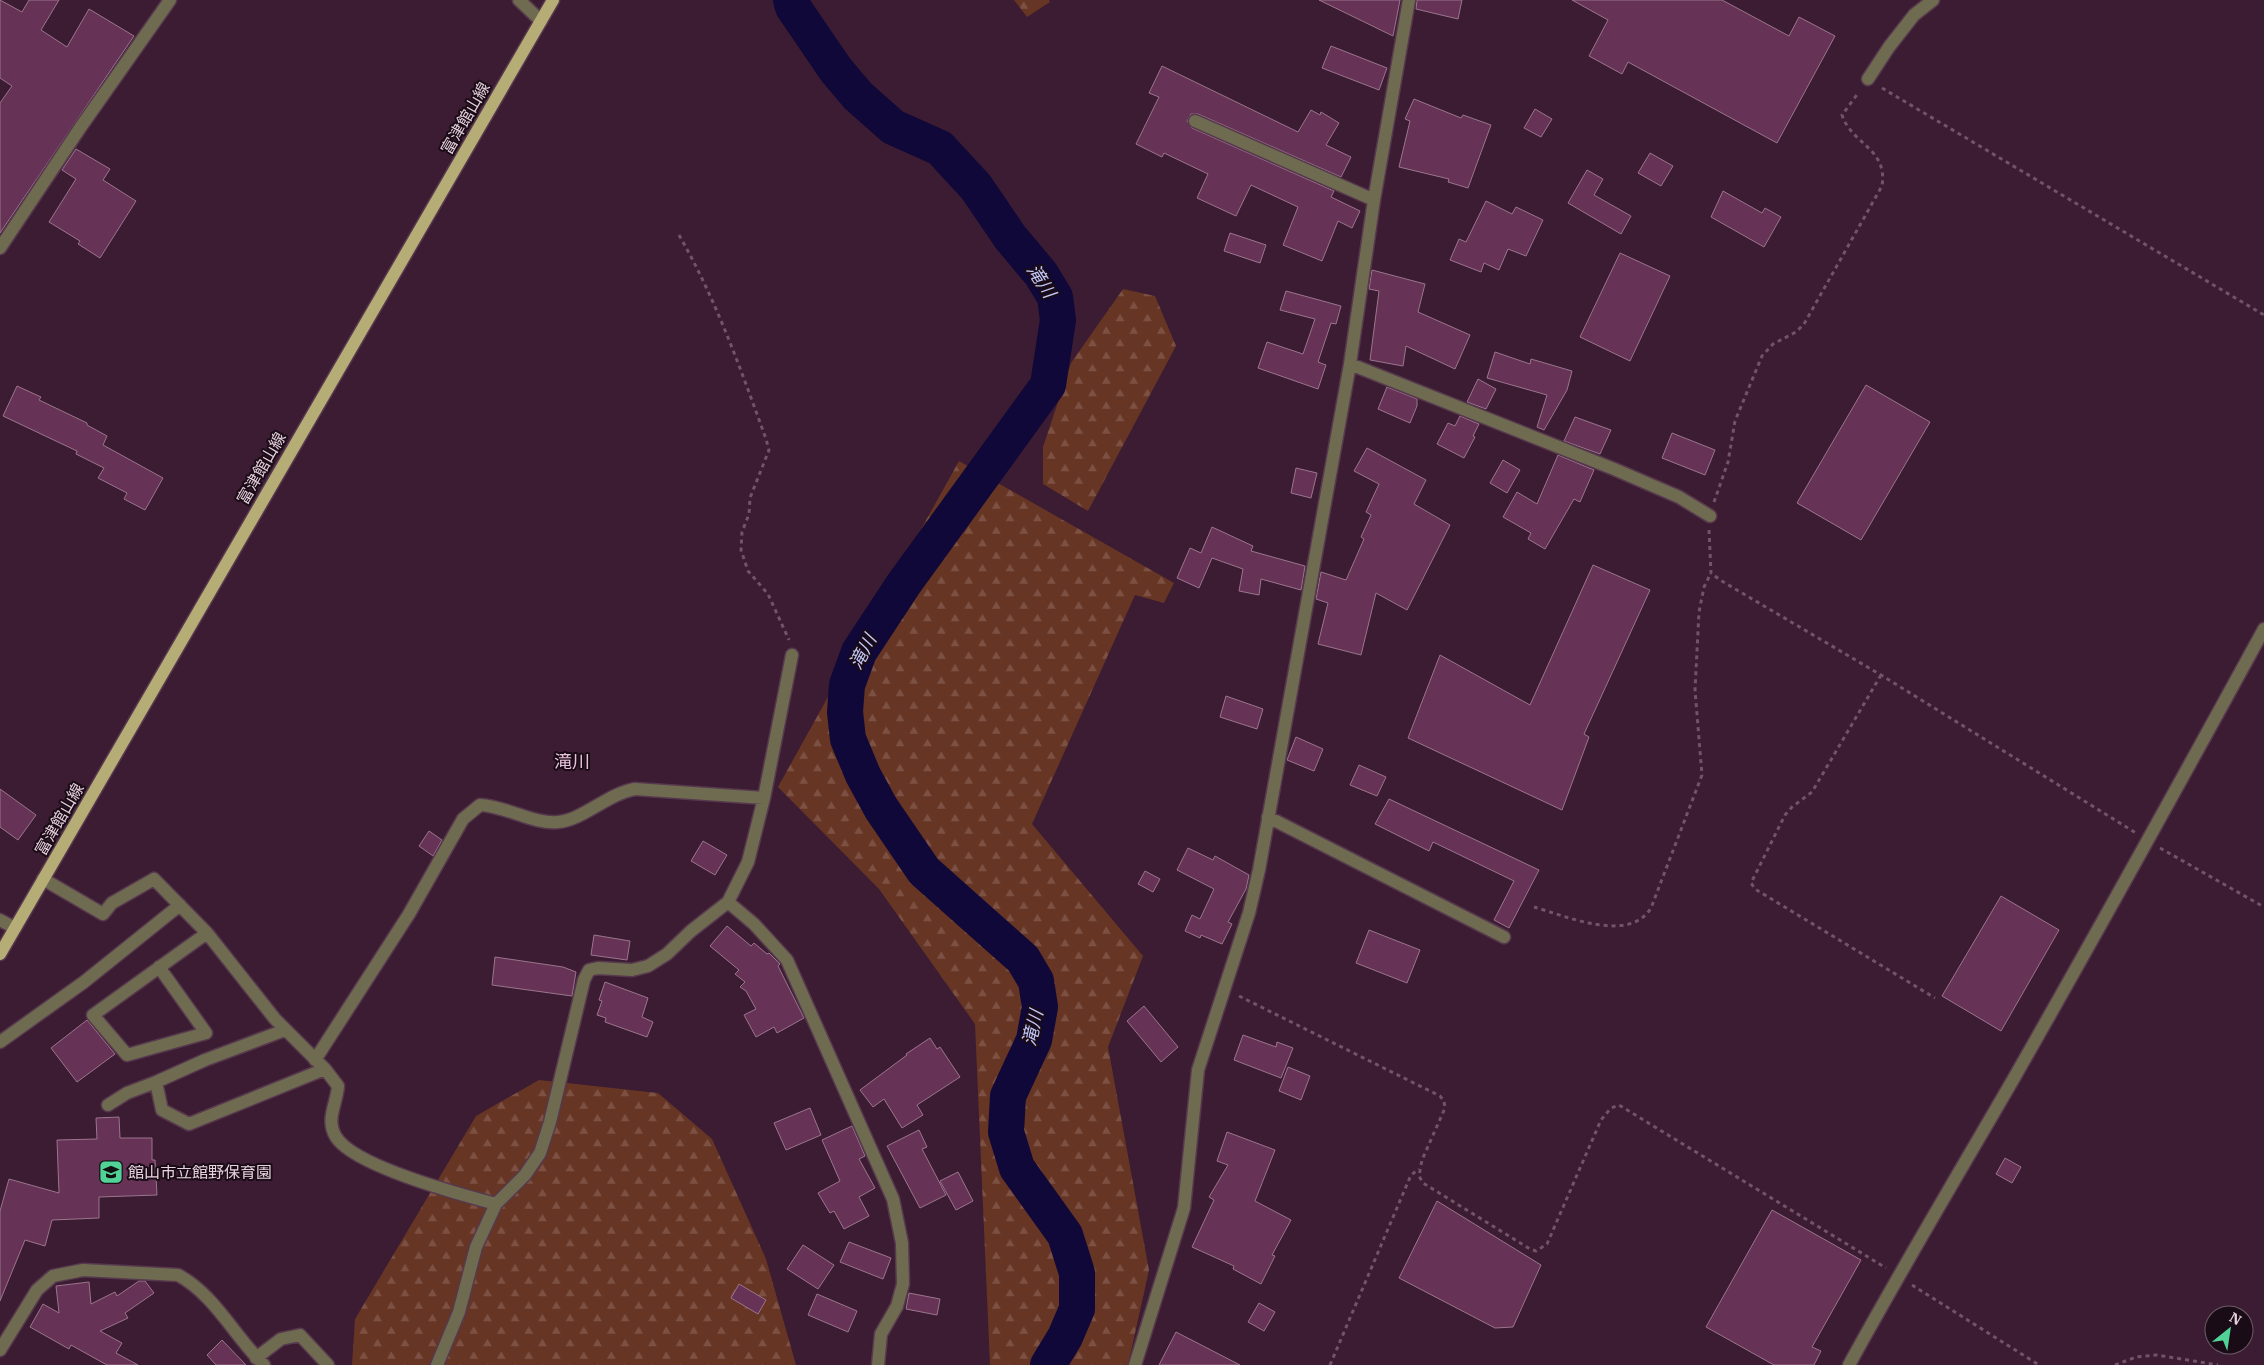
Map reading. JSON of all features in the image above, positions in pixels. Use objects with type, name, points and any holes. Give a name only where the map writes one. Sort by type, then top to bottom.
[{"type":"main road","name":"富津館山線","points":[[0,954],[553,0]]},
{"type":"street","points":[[0,248],[170,0]]},
{"type":"street","points":[[519,0],[541,21]]},
{"type":"street","points":[[1135,1365],[1184,1208],[1198,1070],[1249,913],[1350,364],[1374,200],[1408,0]]},
{"type":"street","points":[[1868,80],[1889,47],[1914,15],[1933,0]]},
{"type":"street","points":[[1195,121],[1374,200]]},
{"type":"street","points":[[1350,364],[1614,469],[1679,497],[1710,516]]},
{"type":"street","points":[[1849,1365],[1898,1275],[2014,1078],[2148,841],[2264,629]]},
{"type":"street","points":[[437,1365],[459,1312],[476,1247],[496,1204],[525,1176],[540,1152],[550,1122],[584,980],[589,970],[598,968],[632,970],[648,966],[667,954],[691,930],[728,902],[748,862],[764,798],[792,655]]},
{"type":"street","points":[[315,1060],[409,914],[463,819],[480,805],[492,805],[545,822],[558,822],[574,817],[620,791],[634,789],[764,798]]},
{"type":"street","points":[[1268,817],[1504,937]]},
{"type":"street","points":[[43,879],[103,914],[112,903],[154,879],[206,933],[285,1030],[325,1069],[338,1086],[330,1119],[335,1137],[345,1148],[365,1159],[437,1188],[496,1204]]},
{"type":"street","points":[[728,902],[754,924],[787,960],[893,1199],[902,1243],[903,1284],[897,1306],[881,1334],[878,1365]]},
{"type":"street","points":[[0,1042],[84,982],[180,905]]},
{"type":"street","points":[[0,920],[15,928]]},
{"type":"street","points":[[159,967],[206,1033],[127,1055],[93,1015],[159,967],[206,933]]},
{"type":"street","points":[[108,1105],[127,1093],[205,1060],[285,1030]]},
{"type":"street","points":[[156,1082],[162,1110],[190,1124],[325,1069]]},
{"type":"street","points":[[0,1350],[37,1290],[53,1276],[83,1270],[178,1275],[191,1282],[204,1295],[260,1361],[281,1339],[300,1336],[328,1365]]},
{"type":"path","points":[[1534,907],[1604,926],[1622,926],[1642,919],[1651,908],[1702,775],[1695,690],[1699,612],[1704,587],[1711,573],[1710,516],[1728,462],[1734,421],[1762,356],[1773,344],[1796,332],[1804,324],[1882,186],[1884,173],[1880,163],[1846,125],[1842,115],[1868,80],[2264,315]]},
{"type":"path","points":[[679,234],[694,261],[717,313],[769,450],[750,498],[749,514],[742,532],[741,550],[748,571],[768,594],[776,608],[790,642],[792,655]]},
{"type":"path","points":[[1711,573],[2148,841],[2264,907]]},
{"type":"path","points":[[1881,676],[1812,792],[1792,807],[1785,815],[1751,883],[1755,889],[1935,998]]},
{"type":"path","points":[[1225,989],[1440,1096],[1444,1101],[1445,1108],[1419,1169],[1412,1176],[1330,1365]]},
{"type":"path","points":[[1419,1169],[1419,1176],[1423,1182],[1536,1251],[1547,1244],[1601,1120],[1611,1108],[1619,1106],[1898,1275],[2039,1365]]},
{"type":"path","points":[[2116,1365],[2136,1356],[2157,1355],[2218,1365]]},
{"type":"green space","points":[[1014,0],[1049,0],[1050,2],[1027,17]]},
{"type":"green space","points":[[1123,289],[1155,296],[1176,346],[1088,511],[1043,484],[1043,447],[1071,363]]},
{"type":"green space","points":[[959,461],[1174,583],[1164,603],[1135,595],[1032,824],[1143,956],[1108,1047],[1149,1270],[1128,1365],[990,1365],[975,1024],[879,889],[778,787]]},
{"type":"green space","points":[[539,1080],[658,1093],[712,1139],[766,1259],[796,1365],[352,1365],[355,1319],[476,1116]]},
{"type":"building","points":[[0,0],[22,12],[29,0],[59,0],[41,30],[67,47],[89,9],[134,36],[0,233],[0,103],[12,86],[0,78]]},
{"type":"building","points":[[1319,0],[1400,0],[1393,36]]},
{"type":"building","points":[[1417,0],[1462,0],[1458,19],[1416,9]]},
{"type":"building","points":[[1572,0],[1722,0],[1789,36],[1799,17],[1835,36],[1777,143],[1628,62],[1622,74],[1589,56],[1608,20]]},
{"type":"building","points":[[1331,46],[1387,68],[1379,90],[1322,68]]},
{"type":"building","points":[[1162,66],[1298,132],[1311,110],[1320,115],[1321,112],[1339,123],[1326,145],[1351,157],[1341,177],[1198,114],[1191,114],[1187,121],[1192,128],[1334,191],[1331,197],[1360,211],[1352,228],[1338,221],[1322,261],[1283,245],[1298,207],[1251,185],[1236,216],[1197,198],[1208,174],[1164,153],[1162,157],[1136,144],[1159,97],[1149,93]]},
{"type":"building","points":[[1414,99],[1461,118],[1463,115],[1491,125],[1468,188],[1448,182],[1449,179],[1399,167],[1410,121],[1405,119]]},
{"type":"building","points":[[1535,109],[1552,119],[1541,137],[1524,128]]},
{"type":"building","points":[[76,149],[110,169],[103,180],[136,201],[100,258],[78,244],[80,241],[49,222],[76,179],[62,170]]},
{"type":"building","points":[[1650,153],[1673,166],[1661,186],[1638,173]]},
{"type":"building","points":[[1587,170],[1603,179],[1594,195],[1631,216],[1621,234],[1568,203]]},
{"type":"building","points":[[1723,191],[1762,213],[1765,208],[1781,217],[1764,247],[1711,217]]},
{"type":"building","points":[[1486,201],[1512,214],[1516,207],[1543,220],[1526,256],[1508,249],[1499,270],[1484,263],[1481,272],[1450,260],[1459,239],[1466,242]]},
{"type":"building","points":[[1230,233],[1266,245],[1260,263],[1224,251]]},
{"type":"building","points":[[1620,253],[1670,276],[1630,361],[1580,337]]},
{"type":"building","points":[[1372,270],[1425,284],[1418,312],[1470,335],[1455,369],[1406,346],[1403,366],[1370,360],[1379,291],[1369,289]]},
{"type":"building","points":[[1286,291],[1341,306],[1336,324],[1331,323],[1318,362],[1326,365],[1318,389],[1258,368],[1267,342],[1303,354],[1315,319],[1280,310]]},
{"type":"building","points":[[1495,352],[1530,364],[1531,359],[1572,371],[1567,390],[1544,430],[1537,427],[1547,395],[1487,378]]},
{"type":"building","points":[[1478,379],[1496,389],[1486,409],[1467,402]]},
{"type":"building","points":[[1866,385],[1930,422],[1861,540],[1797,503]]},
{"type":"building","points":[[17,386],[41,397],[39,400],[87,423],[87,425],[107,436],[103,445],[163,478],[145,510],[124,499],[127,493],[98,478],[104,468],[76,454],[77,451],[3,416]]},
{"type":"building","points":[[1387,387],[1417,399],[1417,406],[1410,423],[1378,409]]},
{"type":"building","points":[[1460,416],[1479,424],[1473,436],[1475,437],[1464,458],[1437,444],[1448,423],[1455,426]]},
{"type":"building","points":[[1575,417],[1611,430],[1600,454],[1564,441]]},
{"type":"building","points":[[1672,433],[1715,450],[1705,475],[1662,458]]},
{"type":"building","points":[[1367,448],[1426,480],[1414,504],[1450,525],[1407,610],[1376,593],[1361,655],[1318,644],[1328,603],[1316,599],[1321,572],[1346,580],[1364,539],[1361,537],[1371,515],[1366,512],[1379,484],[1354,471]]},
{"type":"building","points":[[1558,455],[1594,470],[1580,502],[1574,499],[1545,549],[1528,539],[1531,533],[1503,517],[1517,492],[1537,504]]},
{"type":"building","points":[[1503,460],[1520,470],[1507,493],[1490,483]]},
{"type":"building","points":[[1296,468],[1317,473],[1311,498],[1291,493]]},
{"type":"building","points":[[1212,527],[1253,546],[1251,551],[1305,566],[1301,590],[1261,579],[1259,595],[1239,591],[1243,569],[1212,558],[1199,588],[1177,578],[1190,548],[1201,553]]},
{"type":"building","points":[[1593,565],[1650,590],[1584,734],[1589,737],[1562,810],[1408,738],[1440,655],[1530,705]]},
{"type":"building","points":[[1226,696],[1263,709],[1257,729],[1220,717]]},
{"type":"building","points":[[1296,737],[1323,749],[1314,771],[1287,760]]},
{"type":"building","points":[[1359,765],[1386,777],[1377,796],[1350,785]]},
{"type":"building","points":[[0,789],[36,815],[18,840],[0,827]]},
{"type":"building","points":[[1389,799],[1539,870],[1509,928],[1494,920],[1514,881],[1433,842],[1429,851],[1375,824]]},
{"type":"building","points":[[429,831],[442,840],[433,856],[419,846]]},
{"type":"building","points":[[703,841],[727,855],[715,875],[691,861]]},
{"type":"building","points":[[1188,848],[1213,860],[1215,856],[1249,875],[1246,889],[1228,922],[1232,924],[1222,944],[1201,935],[1200,938],[1185,931],[1192,915],[1200,919],[1214,889],[1177,870]]},
{"type":"building","points":[[1145,871],[1160,879],[1153,892],[1138,884]]},
{"type":"building","points":[[2001,896],[2059,930],[2001,1031],[1942,996]]},
{"type":"building","points":[[727,926],[751,946],[754,943],[767,954],[769,953],[780,964],[778,966],[804,1018],[777,1033],[774,1027],[756,1037],[744,1015],[756,1009],[746,991],[740,987],[745,982],[735,974],[739,970],[710,946]]},
{"type":"building","points":[[1369,930],[1420,950],[1407,983],[1356,963]]},
{"type":"building","points":[[594,935],[630,941],[627,960],[591,955]]},
{"type":"building","points":[[495,957],[563,967],[576,972],[572,996],[492,985]]},
{"type":"building","points":[[605,982],[648,998],[642,1017],[653,1022],[647,1037],[605,1022],[606,1018],[597,1015],[602,1001],[599,1000]]},
{"type":"building","points":[[1144,1006],[1178,1047],[1161,1062],[1127,1021]]},
{"type":"building","points":[[87,1020],[115,1054],[77,1082],[51,1048]]},
{"type":"building","points":[[1243,1035],[1276,1047],[1277,1042],[1293,1048],[1281,1078],[1234,1060]]},
{"type":"building","points":[[930,1038],[937,1049],[940,1047],[960,1077],[917,1105],[923,1115],[902,1128],[884,1099],[873,1107],[860,1090]]},
{"type":"building","points":[[1288,1067],[1310,1076],[1301,1100],[1279,1091]]},
{"type":"building","points":[[810,1108],[821,1135],[786,1150],[774,1123]]},
{"type":"building","points":[[119,1117],[120,1138],[152,1138],[152,1160],[155,1160],[157,1195],[99,1197],[99,1218],[52,1220],[45,1246],[25,1240],[0,1301],[0,1211],[9,1179],[59,1193],[57,1140],[97,1139],[96,1118]]},
{"type":"building","points":[[852,1126],[865,1156],[859,1159],[875,1188],[859,1197],[869,1216],[844,1229],[834,1211],[830,1213],[818,1193],[840,1181],[822,1140]]},
{"type":"building","points":[[919,1130],[927,1147],[922,1149],[946,1195],[920,1208],[887,1146]]},
{"type":"building","points":[[1227,1132],[1275,1150],[1255,1201],[1291,1220],[1272,1255],[1275,1256],[1261,1284],[1233,1269],[1234,1266],[1192,1247],[1214,1200],[1209,1197],[1228,1165],[1217,1161]]},
{"type":"building","points":[[2005,1158],[2021,1167],[2012,1183],[1996,1174]]},
{"type":"building","points":[[958,1172],[973,1201],[956,1210],[940,1181]]},
{"type":"building","points":[[1437,1201],[1541,1265],[1513,1327],[1495,1328],[1399,1278]]},
{"type":"building","points":[[1772,1210],[1861,1260],[1812,1347],[1821,1351],[1814,1365],[1774,1365],[1706,1327]]},
{"type":"building","points":[[849,1242],[891,1258],[883,1279],[840,1262]]},
{"type":"building","points":[[803,1245],[834,1265],[818,1289],[787,1269]]},
{"type":"building","points":[[139,1281],[145,1281],[154,1293],[125,1313],[128,1318],[100,1331],[122,1343],[116,1353],[138,1365],[107,1365],[71,1345],[69,1349],[30,1327],[43,1304],[59,1313],[56,1286],[89,1282],[91,1304],[115,1292],[117,1296]]},
{"type":"building","points":[[739,1284],[766,1300],[758,1314],[731,1298]]},
{"type":"building","points":[[909,1293],[940,1299],[937,1315],[906,1309]]},
{"type":"building","points":[[817,1294],[857,1311],[848,1332],[808,1315]]},
{"type":"building","points":[[1259,1303],[1275,1312],[1264,1331],[1248,1322]]},
{"type":"building","points":[[1176,1332],[1240,1365],[1159,1365]]},
{"type":"building","points":[[222,1340],[246,1365],[216,1365],[207,1355]]},
{"type":"waterway","name":"滝川","points":[[791,0],[793,7],[836,70],[858,96],[893,127],[940,148],[976,187],[1010,237],[1041,274],[1055,297],[1058,320],[1048,385],[903,585],[859,652],[847,685],[845,712],[848,739],[863,775],[881,808],[924,871],[1023,959],[1036,981],[1040,1007],[1034,1040],[1008,1096],[1006,1132],[1017,1168],[1065,1235],[1077,1273],[1077,1309],[1065,1337],[1048,1365]]},
{"type":"place","name":"館山市立館野保育園","points":[[111,1172]]},
{"type":"district","name":"滝川","points":[[572,762]]}]
